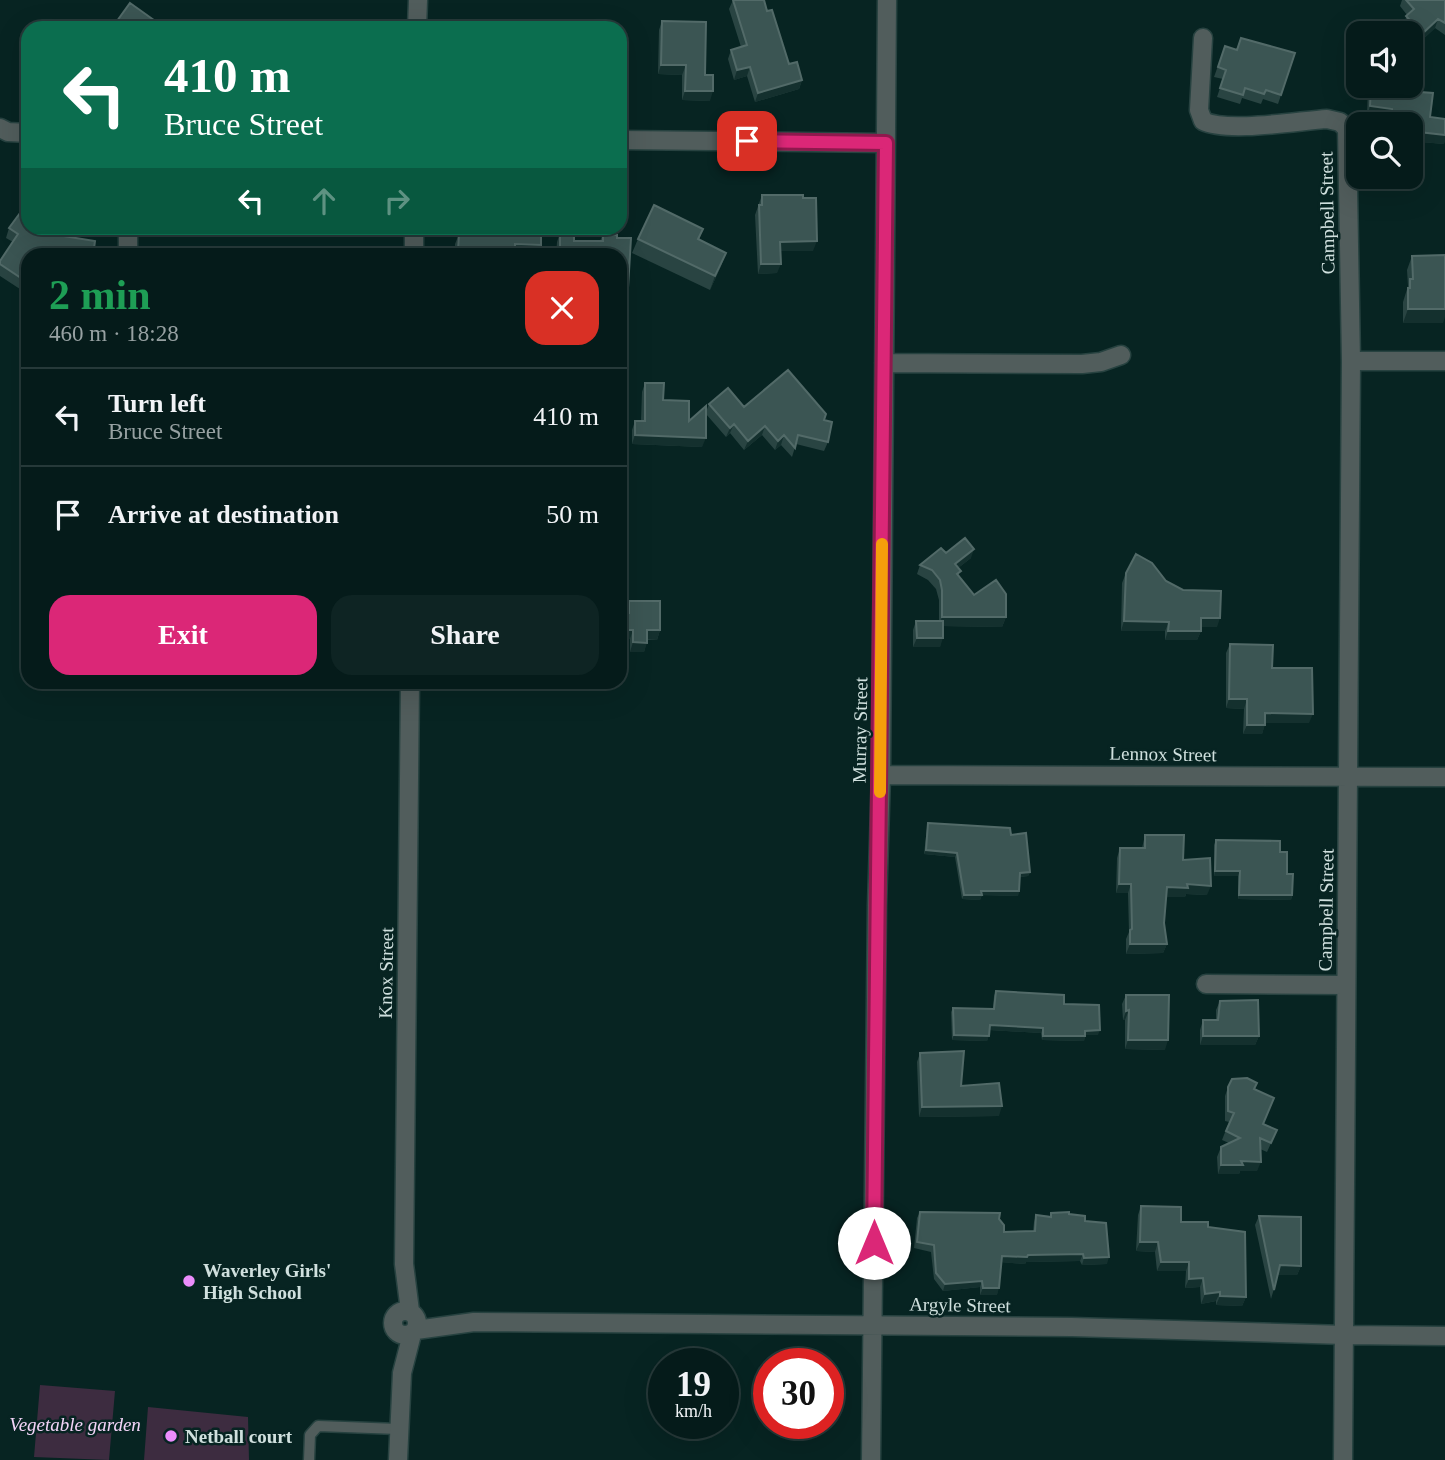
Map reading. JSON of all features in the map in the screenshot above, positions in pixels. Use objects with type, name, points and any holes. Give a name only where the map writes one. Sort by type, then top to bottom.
[{"type":"street","points":[[417,21],[418,0]]},
{"type":"street","name":"Murray Street","points":[[871,1460],[881,775],[887,0]]},
{"type":"street","name":"Campbell Street","points":[[1203,38],[1199,110],[1203,121],[1211,125],[1241,126],[1327,119],[1340,122],[1347,129],[1351,360],[1343,1460]]},
{"type":"street","points":[[3,132],[21,133]]},
{"type":"street","points":[[627,140],[886,143]]},
{"type":"street","points":[[884,363],[1082,364],[1101,362],[1121,355]]},
{"type":"street","points":[[1351,360],[1445,361]]},
{"type":"street","name":"Knox Street","points":[[398,1460],[408,1279],[404,1264],[410,689]]},
{"type":"street","name":"Lennox Street","points":[[881,775],[1445,777]]},
{"type":"street","points":[[1206,984],[1345,985]]},
{"type":"street","name":"Argyle Street","points":[[407,1322],[1072,1327],[1445,1336]]},
{"type":"lane","points":[[309,1460],[310,1435],[317,1426],[398,1429]]},
{"type":"green space","name":"Vegetable garden","points":[[40,1385],[115,1391],[109,1460],[34,1457]]},
{"type":"green space","points":[[148,1407],[248,1417],[249,1460],[144,1460]]},
{"type":"building","points":[[733,0],[764,0],[767,11],[772,10],[789,64],[797,62],[802,80],[758,93],[750,67],[737,70],[731,50],[747,45]]},
{"type":"building","points":[[1406,0],[1445,0],[1445,23],[1438,19],[1423,33],[1423,21],[1410,21],[1406,16],[1414,9]]},
{"type":"building","points":[[130,3],[155,21],[117,21]]},
{"type":"building","points":[[662,21],[706,22],[705,75],[713,75],[713,91],[685,91],[686,65],[661,65]]},
{"type":"building","points":[[1241,38],[1295,53],[1281,95],[1266,90],[1264,94],[1245,88],[1243,95],[1220,88],[1226,70],[1218,67],[1225,46],[1237,50]]},
{"type":"building","points":[[1423,92],[1433,93],[1430,117],[1445,119],[1445,135],[1423,132],[1423,112],[1392,112],[1392,109],[1370,106],[1370,98],[1423,98]]},
{"type":"building","points":[[762,195],[803,195],[803,198],[816,198],[817,241],[780,242],[781,264],[761,264],[759,205],[762,205]]},
{"type":"building","points":[[654,205],[703,229],[698,239],[726,253],[715,276],[638,239]]},
{"type":"building","points":[[20,213],[21,235],[57,235],[95,241],[94,248],[21,248],[21,278],[0,264],[18,234],[9,228]]},
{"type":"building","points":[[459,235],[541,235],[541,245],[458,248]]},
{"type":"building","points":[[560,235],[574,235],[574,241],[603,241],[603,235],[631,238],[628,288],[627,248],[560,248]]},
{"type":"building","points":[[1445,255],[1445,309],[1408,309],[1408,288],[1410,279],[1413,279],[1412,256]]},
{"type":"building","points":[[788,370],[826,414],[824,420],[832,422],[828,442],[798,435],[795,448],[784,435],[778,441],[765,426],[748,441],[734,424],[730,428],[709,404],[728,388],[744,407]]},
{"type":"building","points":[[645,383],[664,383],[663,400],[689,401],[689,421],[706,406],[706,438],[635,435],[635,421],[645,421]]},
{"type":"building","points":[[965,538],[974,549],[955,564],[961,571],[957,574],[974,595],[996,580],[1006,594],[1006,617],[942,617],[940,580],[932,570],[920,565],[941,548],[946,553]]},
{"type":"building","points":[[1136,554],[1152,563],[1166,581],[1183,590],[1221,591],[1220,618],[1201,618],[1201,631],[1168,631],[1169,622],[1124,621],[1126,573]]},
{"type":"building","points":[[629,601],[660,601],[660,630],[647,630],[647,643],[633,642],[633,630],[627,630]]},
{"type":"building","points":[[916,621],[943,621],[943,638],[917,638]]},
{"type":"building","points":[[1230,644],[1273,645],[1272,668],[1312,668],[1313,714],[1265,713],[1265,725],[1247,725],[1247,699],[1229,699]]},
{"type":"building","points":[[928,823],[1010,828],[1011,835],[1026,833],[1030,872],[1020,873],[1019,891],[981,891],[982,895],[964,895],[957,853],[926,850]]},
{"type":"building","points":[[1145,835],[1184,835],[1183,860],[1210,858],[1211,886],[1187,884],[1188,888],[1167,887],[1164,923],[1167,944],[1130,944],[1131,884],[1119,884],[1120,848],[1145,848]]},
{"type":"building","points":[[1216,840],[1280,841],[1280,852],[1287,852],[1287,874],[1293,874],[1292,895],[1239,895],[1240,871],[1215,871]]},
{"type":"building","points":[[996,991],[1064,995],[1064,1004],[1099,1005],[1100,1030],[1085,1031],[1085,1036],[1043,1036],[1043,1028],[990,1025],[989,1036],[954,1035],[953,1008],[994,1009]]},
{"type":"building","points":[[1126,995],[1169,995],[1168,1040],[1128,1040],[1129,1010],[1126,1011]]},
{"type":"building","points":[[1258,1000],[1259,1036],[1203,1036],[1203,1020],[1218,1020],[1220,1001]]},
{"type":"building","points":[[964,1051],[961,1086],[999,1083],[1002,1106],[922,1107],[920,1053]]},
{"type":"building","points":[[1247,1078],[1257,1083],[1254,1089],[1274,1098],[1263,1124],[1277,1130],[1271,1143],[1260,1138],[1261,1162],[1241,1161],[1243,1165],[1221,1165],[1221,1147],[1240,1138],[1226,1131],[1234,1113],[1228,1111],[1228,1087],[1232,1079]]},
{"type":"building","points":[[1141,1206],[1181,1207],[1181,1222],[1208,1222],[1208,1227],[1245,1232],[1246,1297],[1220,1296],[1220,1292],[1205,1294],[1203,1278],[1189,1279],[1189,1262],[1161,1262],[1158,1242],[1140,1242]]},
{"type":"building","points":[[920,1212],[1000,1213],[999,1219],[1004,1225],[1004,1232],[1035,1231],[1036,1215],[1051,1217],[1051,1213],[1069,1212],[1085,1216],[1085,1221],[1106,1223],[1109,1257],[1084,1258],[1083,1254],[1002,1256],[999,1288],[983,1288],[982,1281],[945,1284],[936,1273],[934,1245],[917,1242]]},
{"type":"building","points":[[1259,1216],[1301,1217],[1301,1266],[1280,1265],[1274,1290]]},
{"type":"slow traffic","points":[[880,792],[882,544]]},
{"type":"place","name":"Waverley Girls' High School","points":[[189,1281]]},
{"type":"place","name":"Netball court","points":[[171,1436]]},
{"type":"route","points":[[747,141],[886,143],[874,1243]]}]
